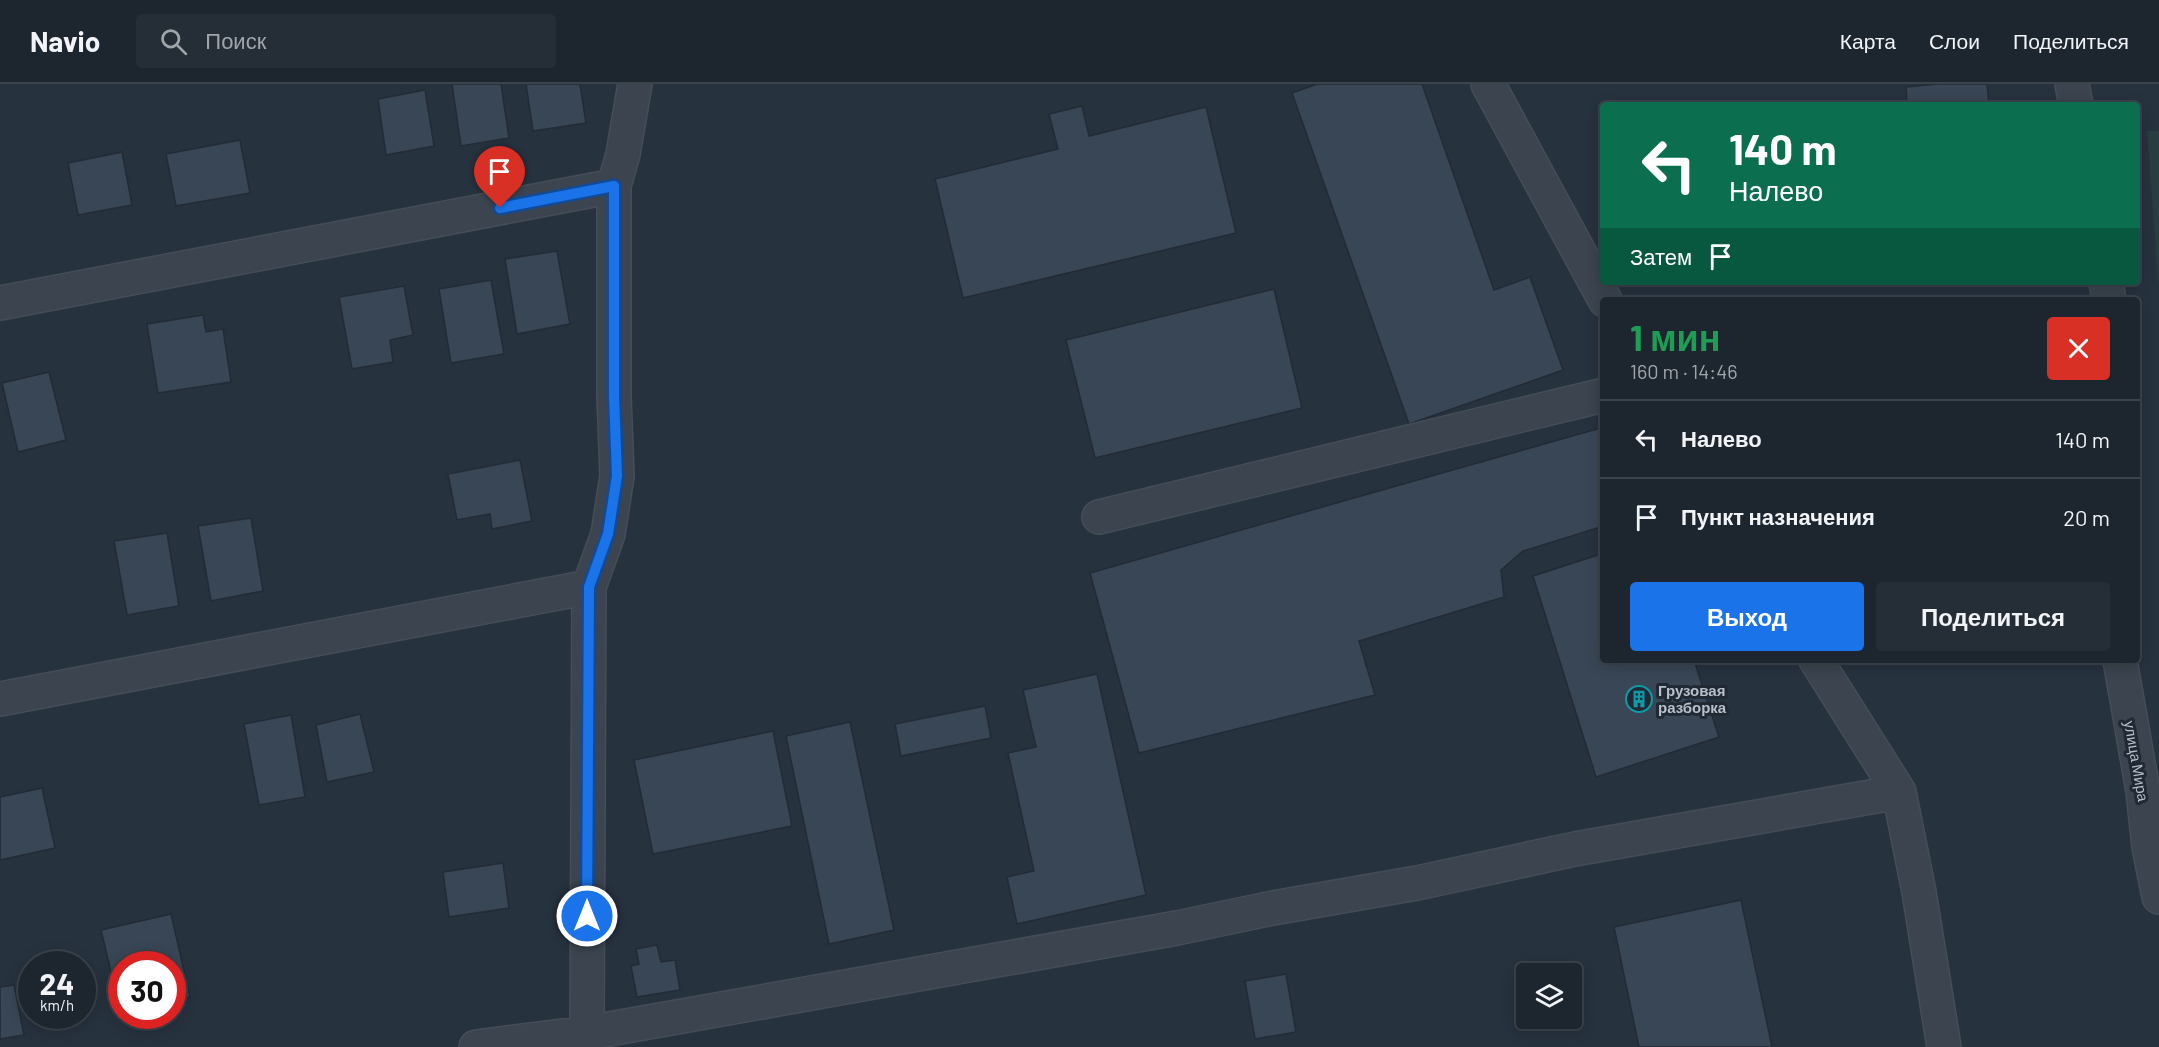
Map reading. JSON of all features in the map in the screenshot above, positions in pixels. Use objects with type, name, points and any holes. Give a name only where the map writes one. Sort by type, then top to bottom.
[{"type":"street","points":[[587,1033],[589,587],[608,534],[617,476],[614,396],[614,186],[623,154],[635,84]]},
{"type":"street","points":[[1488,84],[1603,297]]},
{"type":"street","points":[[2072,84],[2075,102]]},
{"type":"street","points":[[0,303],[614,186]]},
{"type":"street","points":[[1099,518],[1600,396]]},
{"type":"street","points":[[0,699],[589,587]]},
{"type":"street","points":[[1818,663],[1899,792],[1919,892],[1944,1047]]},
{"type":"street","name":"улица Мира","points":[[2121,663],[2159,897]]},
{"type":"street","points":[[476,1047],[587,1033],[1177,928],[1273,908],[1417,883],[1575,849],[1899,792]]},
{"type":"green space","points":[[2147,131],[2159,131],[2159,291]]},
{"type":"building","points":[[452,84],[501,84],[509,138],[461,146]]},
{"type":"building","points":[[526,84],[580,84],[586,123],[533,131]]},
{"type":"building","points":[[1317,84],[1422,84],[1494,290],[1530,277],[1563,370],[1409,424],[1292,93]]},
{"type":"building","points":[[1937,84],[1987,84],[1989,102],[1907,102],[1906,87]]},
{"type":"building","points":[[425,90],[434,146],[386,155],[378,99]]},
{"type":"building","points":[[1082,106],[1089,136],[1206,107],[1236,233],[963,298],[935,179],[1058,149],[1049,114]]},
{"type":"building","points":[[240,140],[250,193],[176,206],[166,154]]},
{"type":"building","points":[[122,152],[132,205],[78,215],[68,163]]},
{"type":"building","points":[[557,251],[570,324],[517,334],[505,259]]},
{"type":"building","points":[[491,280],[504,354],[451,363],[439,289]]},
{"type":"building","points":[[404,286],[413,335],[390,340],[393,362],[352,369],[339,297]]},
{"type":"building","points":[[1274,289],[1302,408],[1095,458],[1066,340]]},
{"type":"building","points":[[203,315],[206,332],[223,329],[231,382],[158,393],[147,324]]},
{"type":"building","points":[[49,372],[66,440],[18,452],[2,383]]},
{"type":"building","points":[[1600,428],[1600,527],[1523,551],[1501,570],[1504,597],[1359,641],[1375,695],[1139,753],[1090,573]]},
{"type":"building","points":[[520,460],[532,521],[492,529],[490,514],[457,520],[448,474]]},
{"type":"building","points":[[251,518],[263,591],[211,601],[198,526]]},
{"type":"building","points":[[167,533],[179,606],[127,615],[114,541]]},
{"type":"building","name":"Грузовая разборка","points":[[1600,554],[1600,663],[1695,663],[1719,737],[1596,777],[1533,576]]},
{"type":"building","points":[[1097,674],[1146,895],[1017,924],[1007,877],[1034,871],[1008,753],[1036,747],[1023,690]]},
{"type":"building","points":[[985,706],[991,738],[901,756],[895,724]]},
{"type":"building","points":[[360,714],[374,772],[327,782],[316,725]]},
{"type":"building","points":[[291,715],[305,797],[259,805],[244,724]]},
{"type":"building","points":[[850,722],[894,930],[829,944],[786,736]]},
{"type":"building","points":[[773,731],[792,826],[653,854],[634,760]]},
{"type":"building","points":[[42,788],[55,848],[0,860],[0,797]]},
{"type":"building","points":[[503,863],[509,908],[449,917],[443,872]]},
{"type":"building","points":[[1741,900],[1772,1047],[1639,1047],[1614,927]]},
{"type":"building","points":[[171,914],[179,951],[108,951],[108,959],[101,930]]},
{"type":"building","points":[[657,945],[661,962],[675,960],[680,990],[637,997],[631,966],[639,964],[636,949]]},
{"type":"building","points":[[1286,974],[1296,1032],[1255,1039],[1245,981]]},
{"type":"building","points":[[186,980],[190,997],[186,998]]},
{"type":"building","points":[[14,985],[18,1005],[18,1029],[23,1029],[24,1035],[0,1039],[0,987]]},
{"type":"place","name":"Грузовая разборка","points":[[1639,699]]},
{"type":"route","points":[[500,208],[614,186],[614,396],[617,476],[608,534],[589,587],[587,916]]}]
